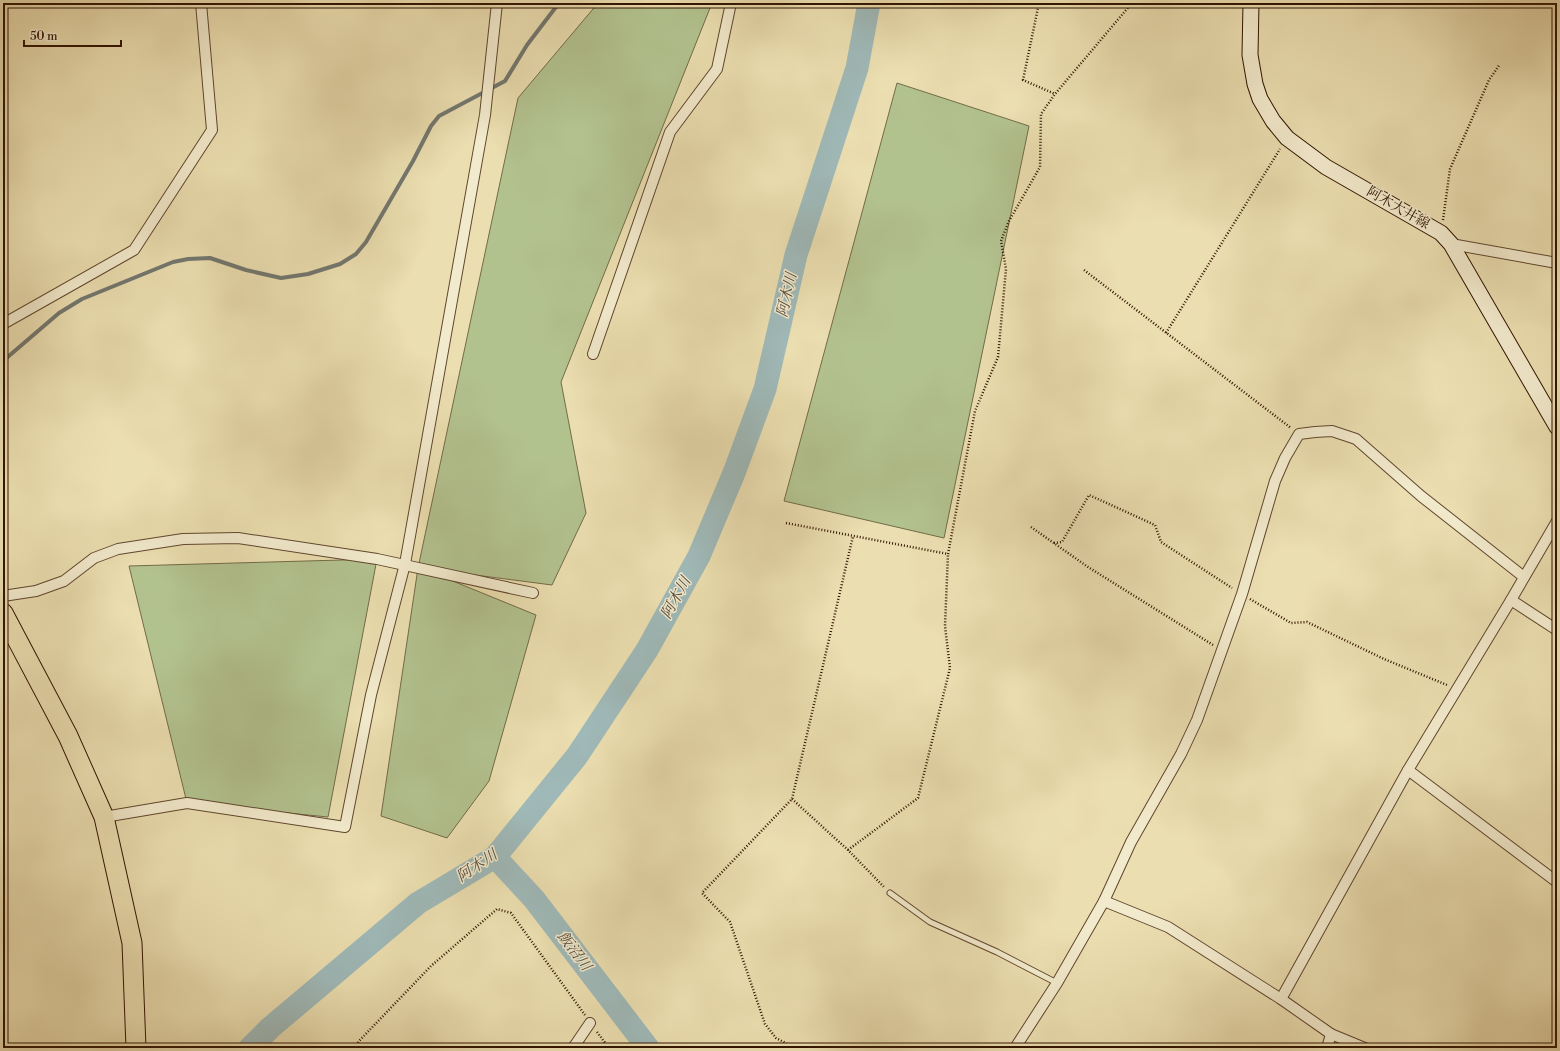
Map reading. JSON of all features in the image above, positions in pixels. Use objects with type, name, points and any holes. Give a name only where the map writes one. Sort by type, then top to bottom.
[{"type":"highway","points":[[3,613],[68,736],[104,817],[132,943],[136,1048]]},
{"type":"main road","name":"阿木大井線","points":[[1251,3],[1250,55],[1255,84],[1260,99],[1273,121],[1287,138],[1326,167],[1441,233],[1451,244],[1557,427]]},
{"type":"street","points":[[3,324],[134,250],[212,130],[201,3]]},
{"type":"street","points":[[104,817],[187,803],[345,827],[371,695],[405,564],[485,115],[497,3]]},
{"type":"street","points":[[593,354],[670,132],[717,69],[731,3]]},
{"type":"street","points":[[1451,244],[1557,263]]},
{"type":"street","points":[[1015,1048],[1104,901],[1131,842],[1181,754],[1197,720],[1242,594],[1275,481],[1285,458],[1299,434],[1332,431],[1356,439],[1421,496],[1524,577]]},
{"type":"street","points":[[1281,999],[1408,770],[1557,521]]},
{"type":"street","points":[[3,596],[36,591],[64,581],[94,558],[118,549],[183,539],[238,538],[405,564],[533,593]]},
{"type":"street","points":[[1511,600],[1557,630]]},
{"type":"street","points":[[1408,770],[1557,882]]},
{"type":"street","points":[[1104,901],[1168,927],[1281,999],[1331,1034],[1365,1048]]},
{"type":"street","points":[[573,1048],[590,1023]]},
{"type":"street","points":[[1328,1048],[1331,1034]]},
{"type":"lane","points":[[890,893],[930,922],[997,952],[1056,982]]},
{"type":"path","points":[[1039,3],[1023,80],[1055,94]]},
{"type":"path","points":[[848,850],[918,798],[950,668],[945,626],[948,554],[975,411],[998,357],[1006,269],[1001,241],[1009,221],[1040,168],[1041,114],[1055,94],[1132,3]]},
{"type":"path","points":[[1441,233],[1450,169],[1489,80],[1500,64]]},
{"type":"path","points":[[1166,334],[1287,138]]},
{"type":"path","points":[[1084,270],[1299,434]]},
{"type":"path","points":[[786,523],[948,554]]},
{"type":"path","points":[[1031,527],[1088,567],[1222,650]]},
{"type":"path","points":[[795,1048],[776,1038],[765,1024],[730,922],[702,893],[792,799],[853,536]]},
{"type":"path","points":[[792,799],[848,850],[890,893]]},
{"type":"path","points":[[355,1048],[431,966],[497,909],[511,913],[609,1048]]},
{"type":"green space","points":[[598,3],[712,3],[561,382],[586,513],[552,585],[421,568],[536,615],[489,781],[447,838],[381,816],[418,568],[518,98]]},
{"type":"green space","points":[[897,83],[1029,126],[944,538],[784,501]]},
{"type":"green space","points":[[377,559],[328,817],[187,803],[129,566]]},
{"type":"waterway","points":[[3,361],[59,313],[82,299],[173,262],[188,259],[210,258],[246,270],[281,278],[308,274],[340,264],[356,254],[366,242],[413,161],[431,126],[439,116],[505,81],[527,45],[559,3]]},
{"type":"waterway","name":"阿木川","points":[[250,1048],[270,1028],[418,903],[495,857],[577,756],[647,650],[699,556],[734,473],[765,389],[796,255],[857,68],[869,3]]},
{"type":"waterway","name":"飯沼川","points":[[495,857],[534,899],[648,1048]]}]
